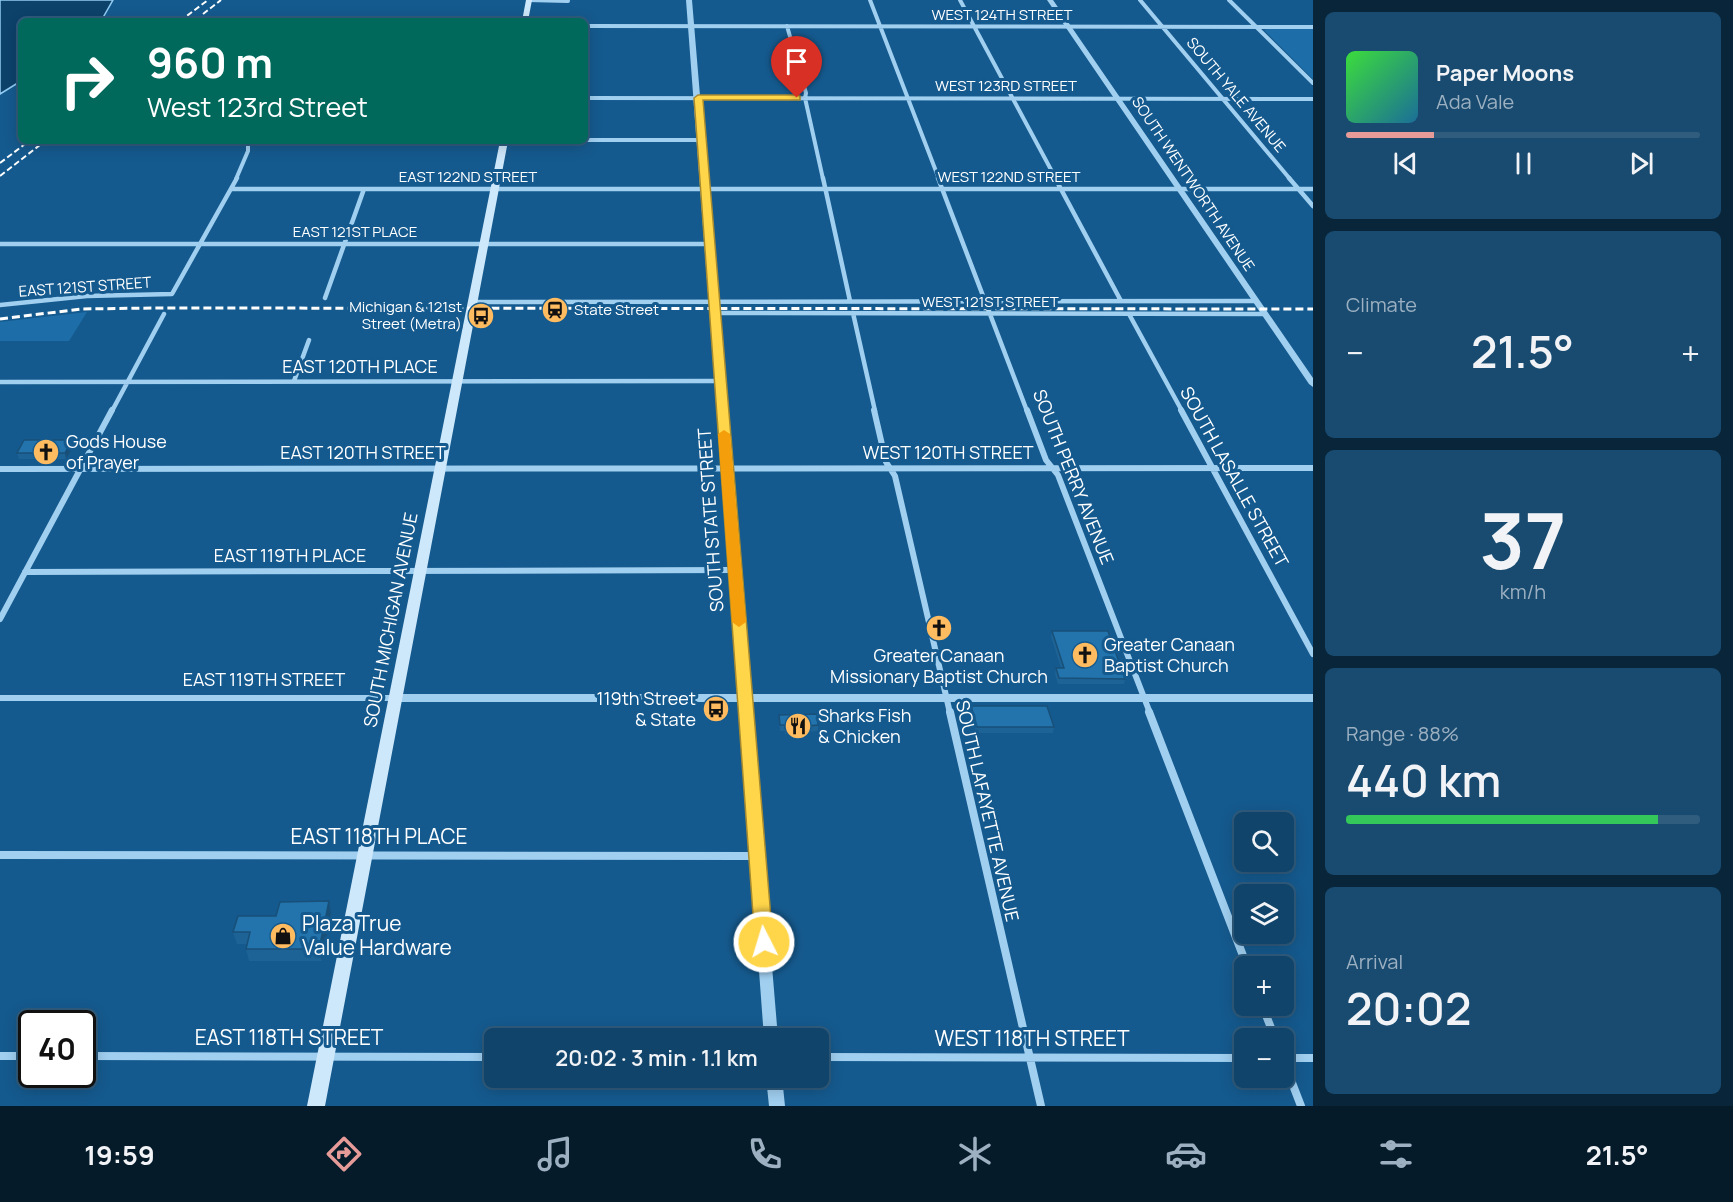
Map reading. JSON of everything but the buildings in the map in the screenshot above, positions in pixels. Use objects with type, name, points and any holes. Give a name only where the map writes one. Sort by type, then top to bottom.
[{"type":"main road","points":[[525,18],[528,0]]},
{"type":"main road","name":"SOUTH MICHIGAN AVENUE","points":[[316,1106],[503,144]]},
{"type":"street","points":[[528,0],[568,1]]},
{"type":"street","name":"SOUTH STATE STREET","points":[[689,0],[702,140],[770,1028]]},
{"type":"street","name":"SOUTH PERRY AVENUE","points":[[870,0],[910,98],[1046,460],[1058,475],[1243,956]]},
{"type":"street","points":[[960,0],[1122,301]]},
{"type":"street","name":"SOUTH WENTWORTH AVENUE","points":[[1050,0],[1313,384]]},
{"type":"street","name":"SOUTH YALE AVENUE","points":[[1140,0],[1313,206]]},
{"type":"street","points":[[1229,0],[1313,83]]},
{"type":"street","name":"WEST 124TH STREET","points":[[588,26],[1313,27]]},
{"type":"street","points":[[787,26],[806,93],[805,98],[850,301]]},
{"type":"street","name":"WEST 123RD STREET","points":[[588,98],[1313,99]]},
{"type":"street","points":[[588,141],[702,140]]},
{"type":"street","points":[[200,244],[242,168],[248,144]]},
{"type":"street","name":"WEST 122ND STREET","points":[[705,188],[1313,189]]},
{"type":"street","name":"EAST 122ND STREET","points":[[231,189],[705,188]]},
{"type":"street","points":[[325,298],[364,189]]},
{"type":"street","name":"EAST 121ST PLACE","points":[[0,244],[710,244]]},
{"type":"street","name":"EAST 121ST STREET","points":[[0,305],[87,296],[172,294],[200,244]]},
{"type":"street","points":[[473,302],[714,301]]},
{"type":"street","name":"WEST 121ST STREET","points":[[714,301],[1256,301]]},
{"type":"street","name":"WEST 121ST STREET","points":[[715,313],[1265,314]]},
{"type":"street","name":"SOUTH LAFAYETTE AVENUE","points":[[854,313],[886,462],[895,474],[1041,1106]]},
{"type":"street","name":"SOUTH LASALLE STREET","points":[[1129,314],[1313,654]]},
{"type":"street","points":[[0,619],[164,315]]},
{"type":"street","points":[[294,381],[309,340]]},
{"type":"street","name":"EAST 120TH PLACE","points":[[0,382],[720,381]]},
{"type":"street","name":"WEST 120TH STREET","points":[[727,467],[1313,468]]},
{"type":"street","name":"EAST 120TH STREET","points":[[0,469],[727,467]]},
{"type":"street","name":"EAST 119TH PLACE","points":[[26,572],[735,570]]},
{"type":"street","name":"EAST 119TH STREET","points":[[0,698],[1313,698]]},
{"type":"street","name":"EAST 118TH PLACE","points":[[0,855],[757,856]]},
{"type":"street","points":[[0,1056],[18,1056]]},
{"type":"street","name":"EAST 118TH STREET","points":[[96,1056],[484,1057]]},
{"type":"street","name":"WEST 118TH STREET","points":[[829,1057],[1234,1058]]},
{"type":"street","points":[[1294,1059],[1313,1058]]},
{"type":"street","points":[[1294,1087],[1301,1106]]},
{"type":"street","points":[[775,1088],[777,1106]]},
{"type":"shaded area","points":[[0,0],[113,0],[103,18],[18,18],[18,83],[0,94]]},
{"type":"shaded area","points":[[1313,29],[1313,79],[1264,30]]},
{"type":"shaded area","points":[[87,312],[69,341],[0,341],[0,322]]},
{"type":"railway","points":[[184,18],[208,0]]},
{"type":"railway","points":[[203,14],[221,0]]},
{"type":"railway","points":[[0,163],[25,144]]},
{"type":"railway","points":[[0,176],[41,144]]},
{"type":"railway","points":[[0,319],[81,309],[155,308],[1313,309]]},
{"type":"slow traffic","points":[[724,434],[739,622]]},
{"type":"place","name":"State Street","points":[[555,310]]},
{"type":"place","name":"Michigan & 121st Street (Metra)","points":[[481,316]]},
{"type":"place","name":"Gods House of Prayer","points":[[46,452]]},
{"type":"place","name":"Greater Canaan Missionary Baptist Church","points":[[939,628]]},
{"type":"place","name":"Greater Canaan Baptist Church","points":[[1085,655]]},
{"type":"place","name":"119th Street & State","points":[[716,709]]},
{"type":"place","name":"Sharks Fish & Chicken","points":[[798,726]]},
{"type":"place","name":"Plaza True Value Hardware","points":[[283,936]]},
{"type":"route","points":[[764,942],[698,98],[797,98]]}]
